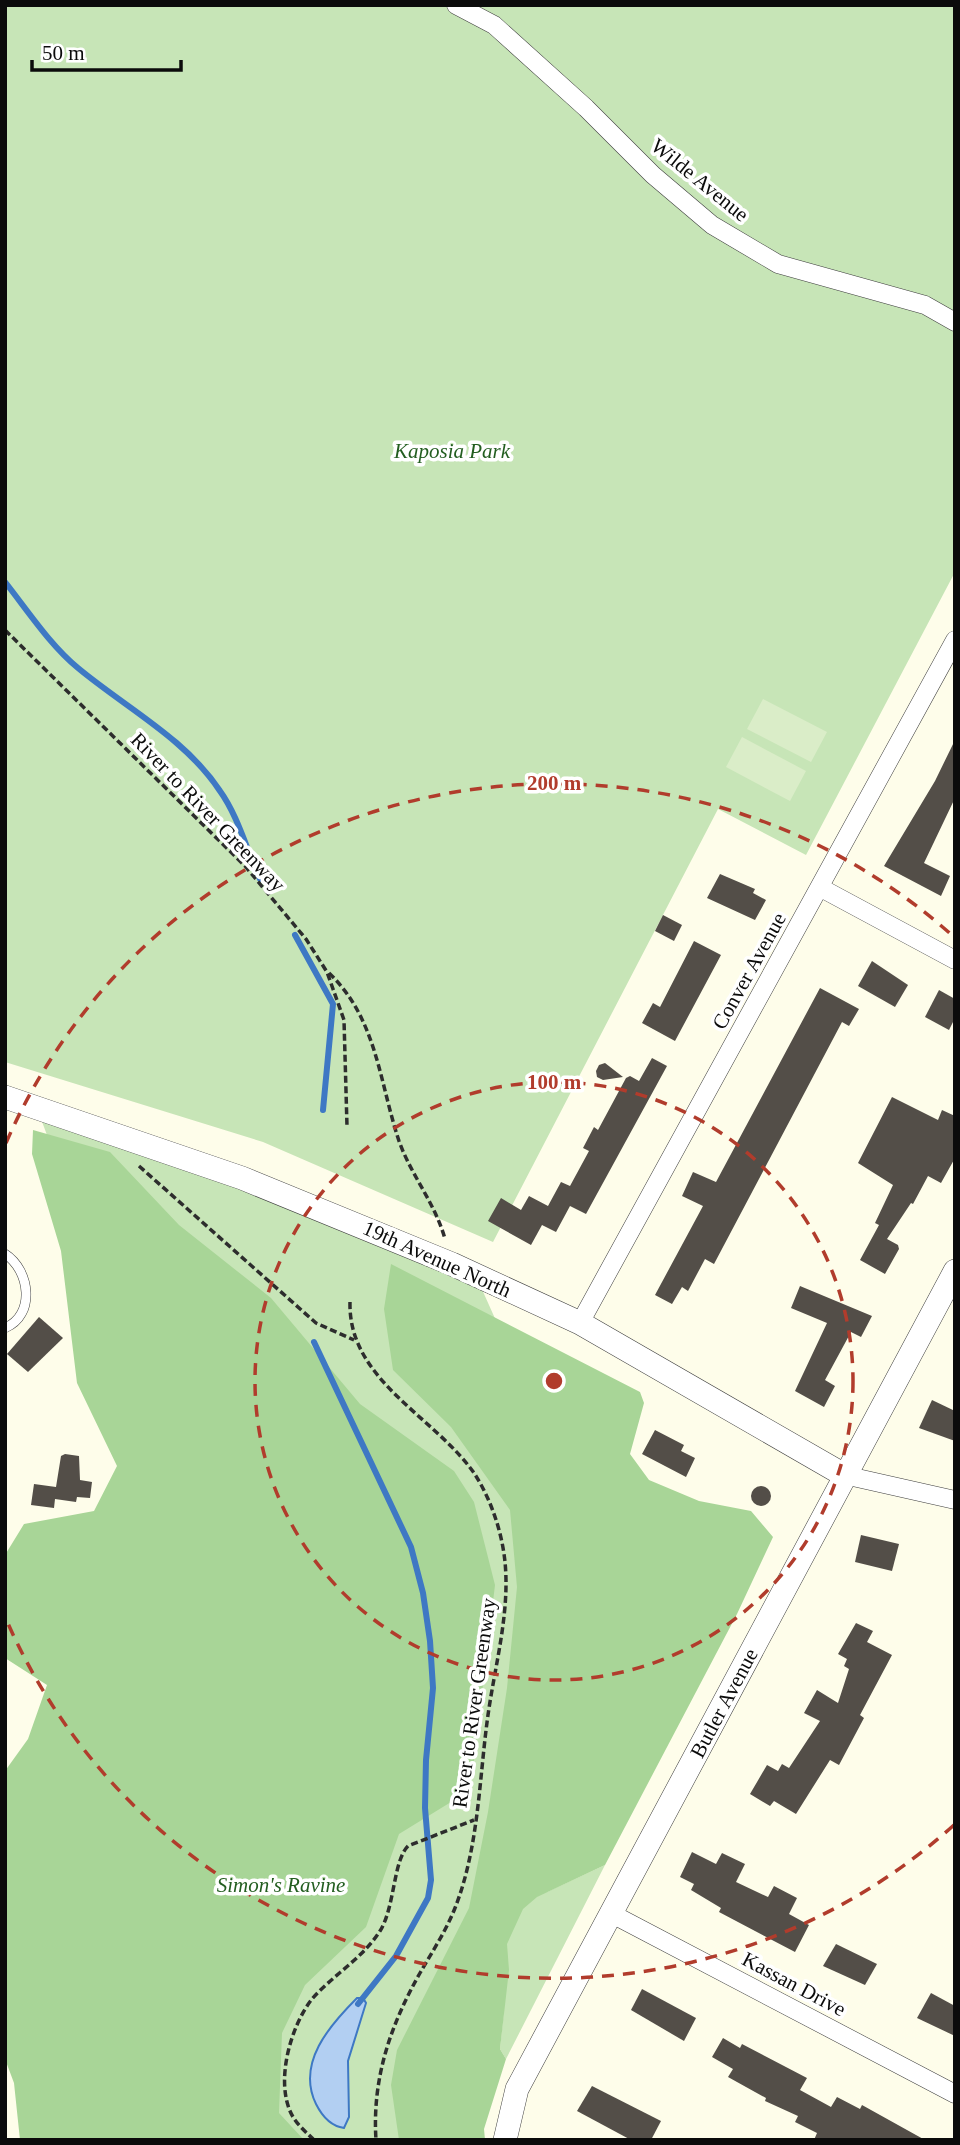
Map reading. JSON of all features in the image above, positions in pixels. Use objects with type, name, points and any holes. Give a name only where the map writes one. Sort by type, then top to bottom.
[{"type":"street","name":"Wilde Avenue","points":[[456,5],[494,25],[586,108],[653,175],[712,225],[778,264],[925,305],[955,322]]},
{"type":"street","name":"Conver Avenue","points":[[580,1324],[955,640]]},
{"type":"street","points":[[821,888],[955,960]]},
{"type":"street","name":"19th Avenue North","points":[[5,1097],[242,1178],[452,1264],[580,1324],[844,1475]]},
{"type":"street","name":"Butler Avenue","points":[[505,2140],[517,2089],[955,1270]]},
{"type":"street","points":[[844,1475],[955,1500]]},
{"type":"street","name":"Kassan Drive","points":[[612,1914],[955,2094]]},
{"type":"lane","points":[[5,1254],[18,1267],[27,1294],[21,1315],[5,1328]]},
{"type":"path","name":"River to River Greenway","points":[[5,630],[245,866],[306,939],[327,972],[344,1020],[347,1126]]},
{"type":"path","points":[[327,972],[351,997],[373,1041],[400,1142],[439,1217],[452,1264]]},
{"type":"path","points":[[114,1134],[141,1168],[316,1323],[354,1340]]},
{"type":"path","name":"River to River Greenway","points":[[350,1302],[354,1340],[383,1381],[445,1440],[474,1474],[503,1542],[505,1600],[466,1874],[455,1907],[418,1976],[382,2056],[375,2102],[376,2140]]},
{"type":"path","points":[[314,2140],[290,2112],[286,2095],[290,2045],[299,2021],[312,2000],[380,1931],[394,1894],[400,1859],[408,1846],[474,1821]]},
{"type":"green space","name":"Kaposia Park","points":[[5,5],[955,5],[955,572],[806,855],[718,809],[493,1242],[263,1142],[5,1062]]},
{"type":"green space","points":[[763,699],[827,732],[811,762],[747,729]]},
{"type":"green space","points":[[742,737],[806,771],[790,801],[726,767]]},
{"type":"green space","name":"Simon's Ravine","points":[[37,1108],[476,1276],[564,1473],[547,1892],[605,1865],[506,2059],[500,2049],[504,2010],[466,2140],[47,2140],[5,1816],[153,1465],[75,1211]]},
{"type":"green space","name":"Simon's Ravine","points":[[33,1130],[110,1152],[179,1225],[271,1298],[360,1404],[454,1471],[474,1502],[495,1585],[473,1768],[464,1794],[399,1834],[366,1927],[305,1985],[282,2033],[279,2113],[304,2140],[20,2140],[14,2083],[5,2059],[5,1771],[28,1739],[47,1685],[5,1658],[5,1555],[24,1524],[94,1511],[117,1466],[77,1383],[61,1251],[32,1154]]},
{"type":"green space","points":[[391,1264],[640,1392],[644,1403],[630,1454],[649,1480],[699,1501],[751,1511],[773,1537],[737,1614],[605,1865],[537,1897],[523,1909],[507,1944],[509,1970],[500,2049],[506,2059],[484,2129],[485,2140],[399,2140],[391,2085],[397,2050],[469,1908],[488,1812],[507,1688],[517,1587],[510,1510],[451,1427],[393,1370],[384,1309]]},
{"type":"water","points":[[357,1998],[363,1998],[366,2003],[348,2061],[349,2117],[344,2128],[331,2123],[321,2113],[311,2089],[310,2074],[313,2060],[327,2033]]},
{"type":"building","points":[[955,740],[955,798],[924,863],[950,876],[941,896],[884,866],[935,781]]},
{"type":"building","points":[[720,874],[755,889],[753,893],[766,900],[755,920],[707,898]]},
{"type":"building","points":[[663,915],[682,925],[674,941],[655,931]]},
{"type":"building","points":[[694,941],[721,955],[675,1041],[642,1023],[653,1003],[660,1007]]},
{"type":"building","points":[[872,961],[908,985],[895,1007],[858,986]]},
{"type":"building","points":[[820,988],[859,1009],[849,1026],[842,1022],[714,1264],[705,1259],[688,1291],[682,1287],[672,1304],[655,1295],[703,1206],[682,1196],[693,1172],[716,1182]]},
{"type":"building","points":[[939,990],[955,999],[955,1018],[949,1030],[925,1017]]},
{"type":"building","points":[[652,1058],[667,1066],[586,1214],[570,1206],[556,1232],[542,1225],[531,1245],[488,1221],[501,1198],[521,1210],[529,1196],[548,1206],[561,1182],[570,1186],[589,1151],[583,1148],[594,1127],[598,1130],[626,1078],[630,1076],[639,1081]]},
{"type":"building","points":[[605,1063],[623,1077],[603,1080],[597,1077],[599,1065]]},
{"type":"building","points":[[892,1097],[938,1120],[942,1110],[955,1116],[955,1158],[941,1183],[928,1176],[913,1204],[911,1203],[887,1239],[898,1245],[899,1249],[885,1274],[860,1260],[879,1225],[875,1223],[893,1185],[858,1163]]},
{"type":"building","points":[[800,1286],[872,1316],[861,1337],[851,1332],[825,1380],[835,1386],[824,1407],[795,1391],[827,1323],[791,1308]]},
{"type":"building","points":[[39,1317],[63,1338],[28,1372],[7,1354]]},
{"type":"building","points":[[932,1400],[955,1411],[955,1441],[919,1428]]},
{"type":"building","points":[[655,1430],[684,1445],[681,1451],[695,1458],[686,1477],[642,1454]]},
{"type":"building","points":[[61,1456],[79,1456],[80,1480],[92,1482],[90,1498],[77,1497],[76,1502],[55,1499],[54,1508],[31,1505],[34,1484],[56,1487]]},
{"type":"building","points":[[761,1486],[768,1489],[771,1496],[768,1503],[761,1506],[754,1503],[751,1496],[754,1489]]},
{"type":"building","points":[[861,1535],[899,1544],[892,1571],[855,1562]]},
{"type":"building","points":[[856,1623],[873,1631],[867,1642],[892,1655],[860,1715],[864,1718],[839,1765],[830,1760],[796,1814],[774,1801],[770,1806],[750,1794],[767,1765],[778,1771],[782,1764],[789,1768],[820,1721],[804,1713],[817,1690],[838,1703],[849,1669],[844,1666],[847,1659],[838,1654]]},
{"type":"building","points":[[692,1852],[716,1864],[722,1853],[745,1864],[736,1882],[768,1897],[774,1886],[797,1898],[789,1914],[809,1925],[795,1952],[719,1912],[721,1908],[691,1890],[694,1884],[680,1877]]},
{"type":"building","points":[[836,1944],[877,1964],[865,1985],[823,1966]]},
{"type":"building","points":[[642,1989],[696,2018],[684,2041],[631,2010]]},
{"type":"building","points":[[931,1993],[955,2006],[955,2036],[917,2018]]},
{"type":"building","points":[[723,2038],[740,2048],[742,2044],[807,2078],[800,2090],[831,2107],[837,2097],[860,2109],[862,2105],[925,2140],[814,2140],[817,2133],[795,2122],[798,2116],[765,2101],[766,2098],[728,2077],[733,2069],[712,2057]]},
{"type":"building","points":[[592,2086],[661,2121],[651,2140],[631,2140],[577,2111]]},
{"type":"waterway","points":[[5,582],[68,659],[172,739],[206,772],[232,811],[260,879]]},
{"type":"waterway","points":[[295,935],[333,1004],[323,1110]]},
{"type":"waterway","points":[[314,1342],[411,1547],[423,1593],[430,1641],[433,1688],[426,1760],[425,1808],[431,1880],[428,1898],[396,1956],[358,2004]]}]
